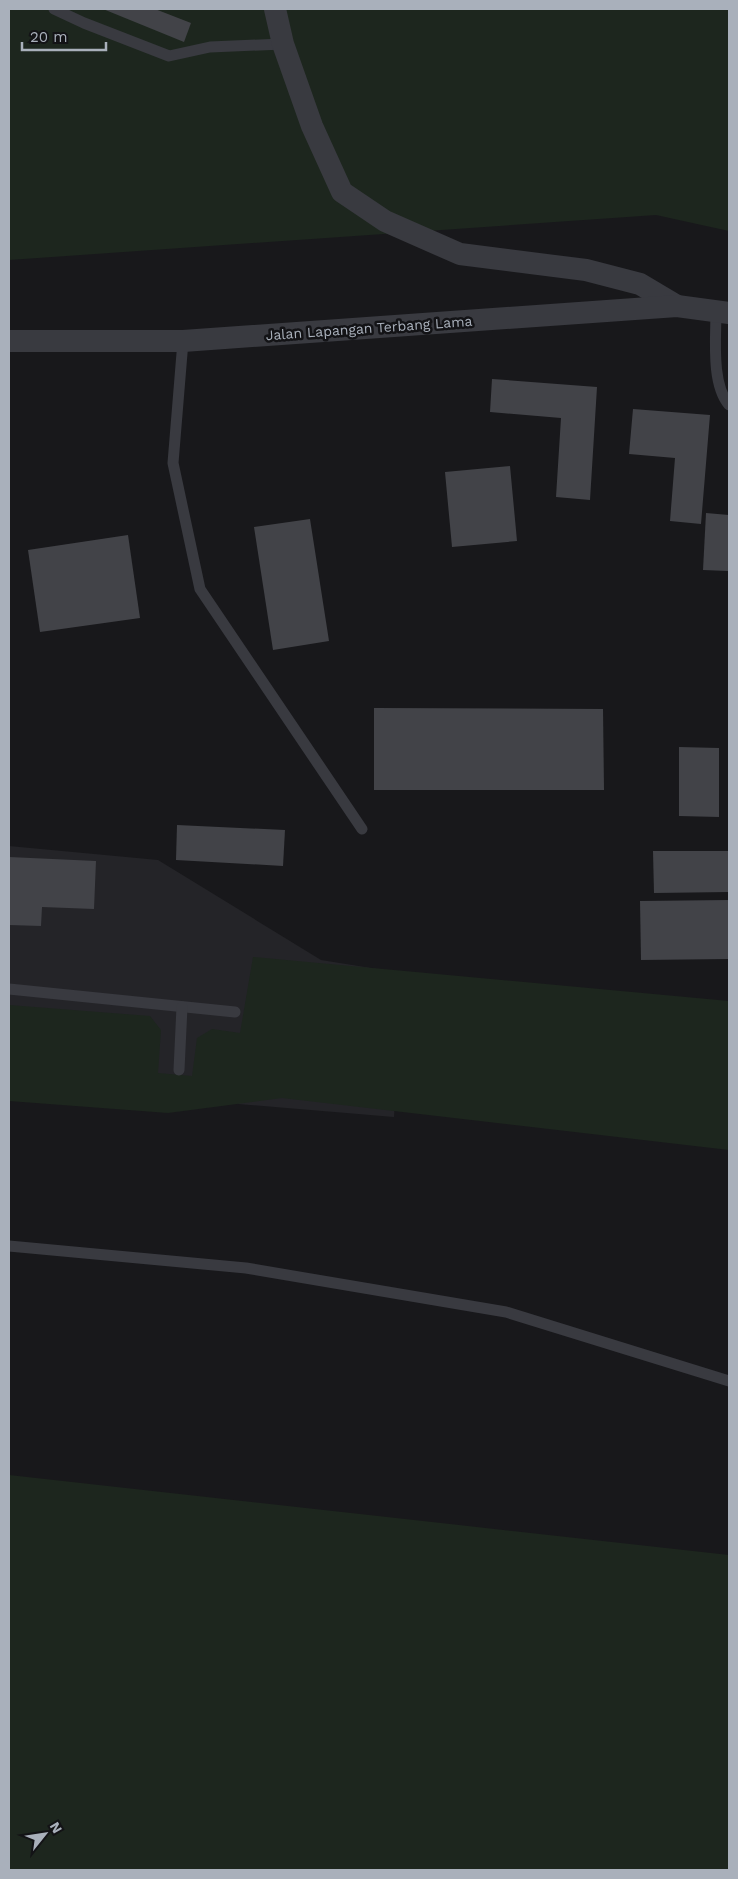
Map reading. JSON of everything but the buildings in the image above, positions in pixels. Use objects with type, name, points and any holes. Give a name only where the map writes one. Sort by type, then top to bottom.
[{"type":"street","points":[[275,9],[283,44],[312,126],[342,192],[384,221],[460,254],[586,270],[640,284],[677,306]]},
{"type":"street","name":"Jalan Lapangan Terbang Lama","points":[[9,341],[183,341],[677,306],[723,312]]},
{"type":"lane","points":[[54,9],[84,23],[169,56],[210,47],[283,44]]},
{"type":"lane","points":[[723,312],[717,374],[725,400],[729,405]]},
{"type":"lane","points":[[183,341],[173,463],[200,589],[362,829]]},
{"type":"lane","points":[[9,989],[235,1012]]},
{"type":"lane","points":[[179,1070],[182,1006]]},
{"type":"lane","points":[[9,1246],[246,1268],[506,1312],[729,1382]]},
{"type":"shaded area","points":[[9,9],[729,9],[729,231],[656,215],[9,260]]},
{"type":"shaded area","points":[[9,846],[158,860],[321,960],[402,973],[394,1117],[9,1085]]},
{"type":"shaded area","points":[[253,957],[729,1001],[729,1150],[282,1098],[168,1113],[9,1101],[9,1005],[150,1016],[161,1030],[158,1073],[192,1076],[197,1038],[212,1029],[240,1033]]},
{"type":"shaded area","points":[[9,1475],[729,1555],[729,1870],[9,1870]]}]
